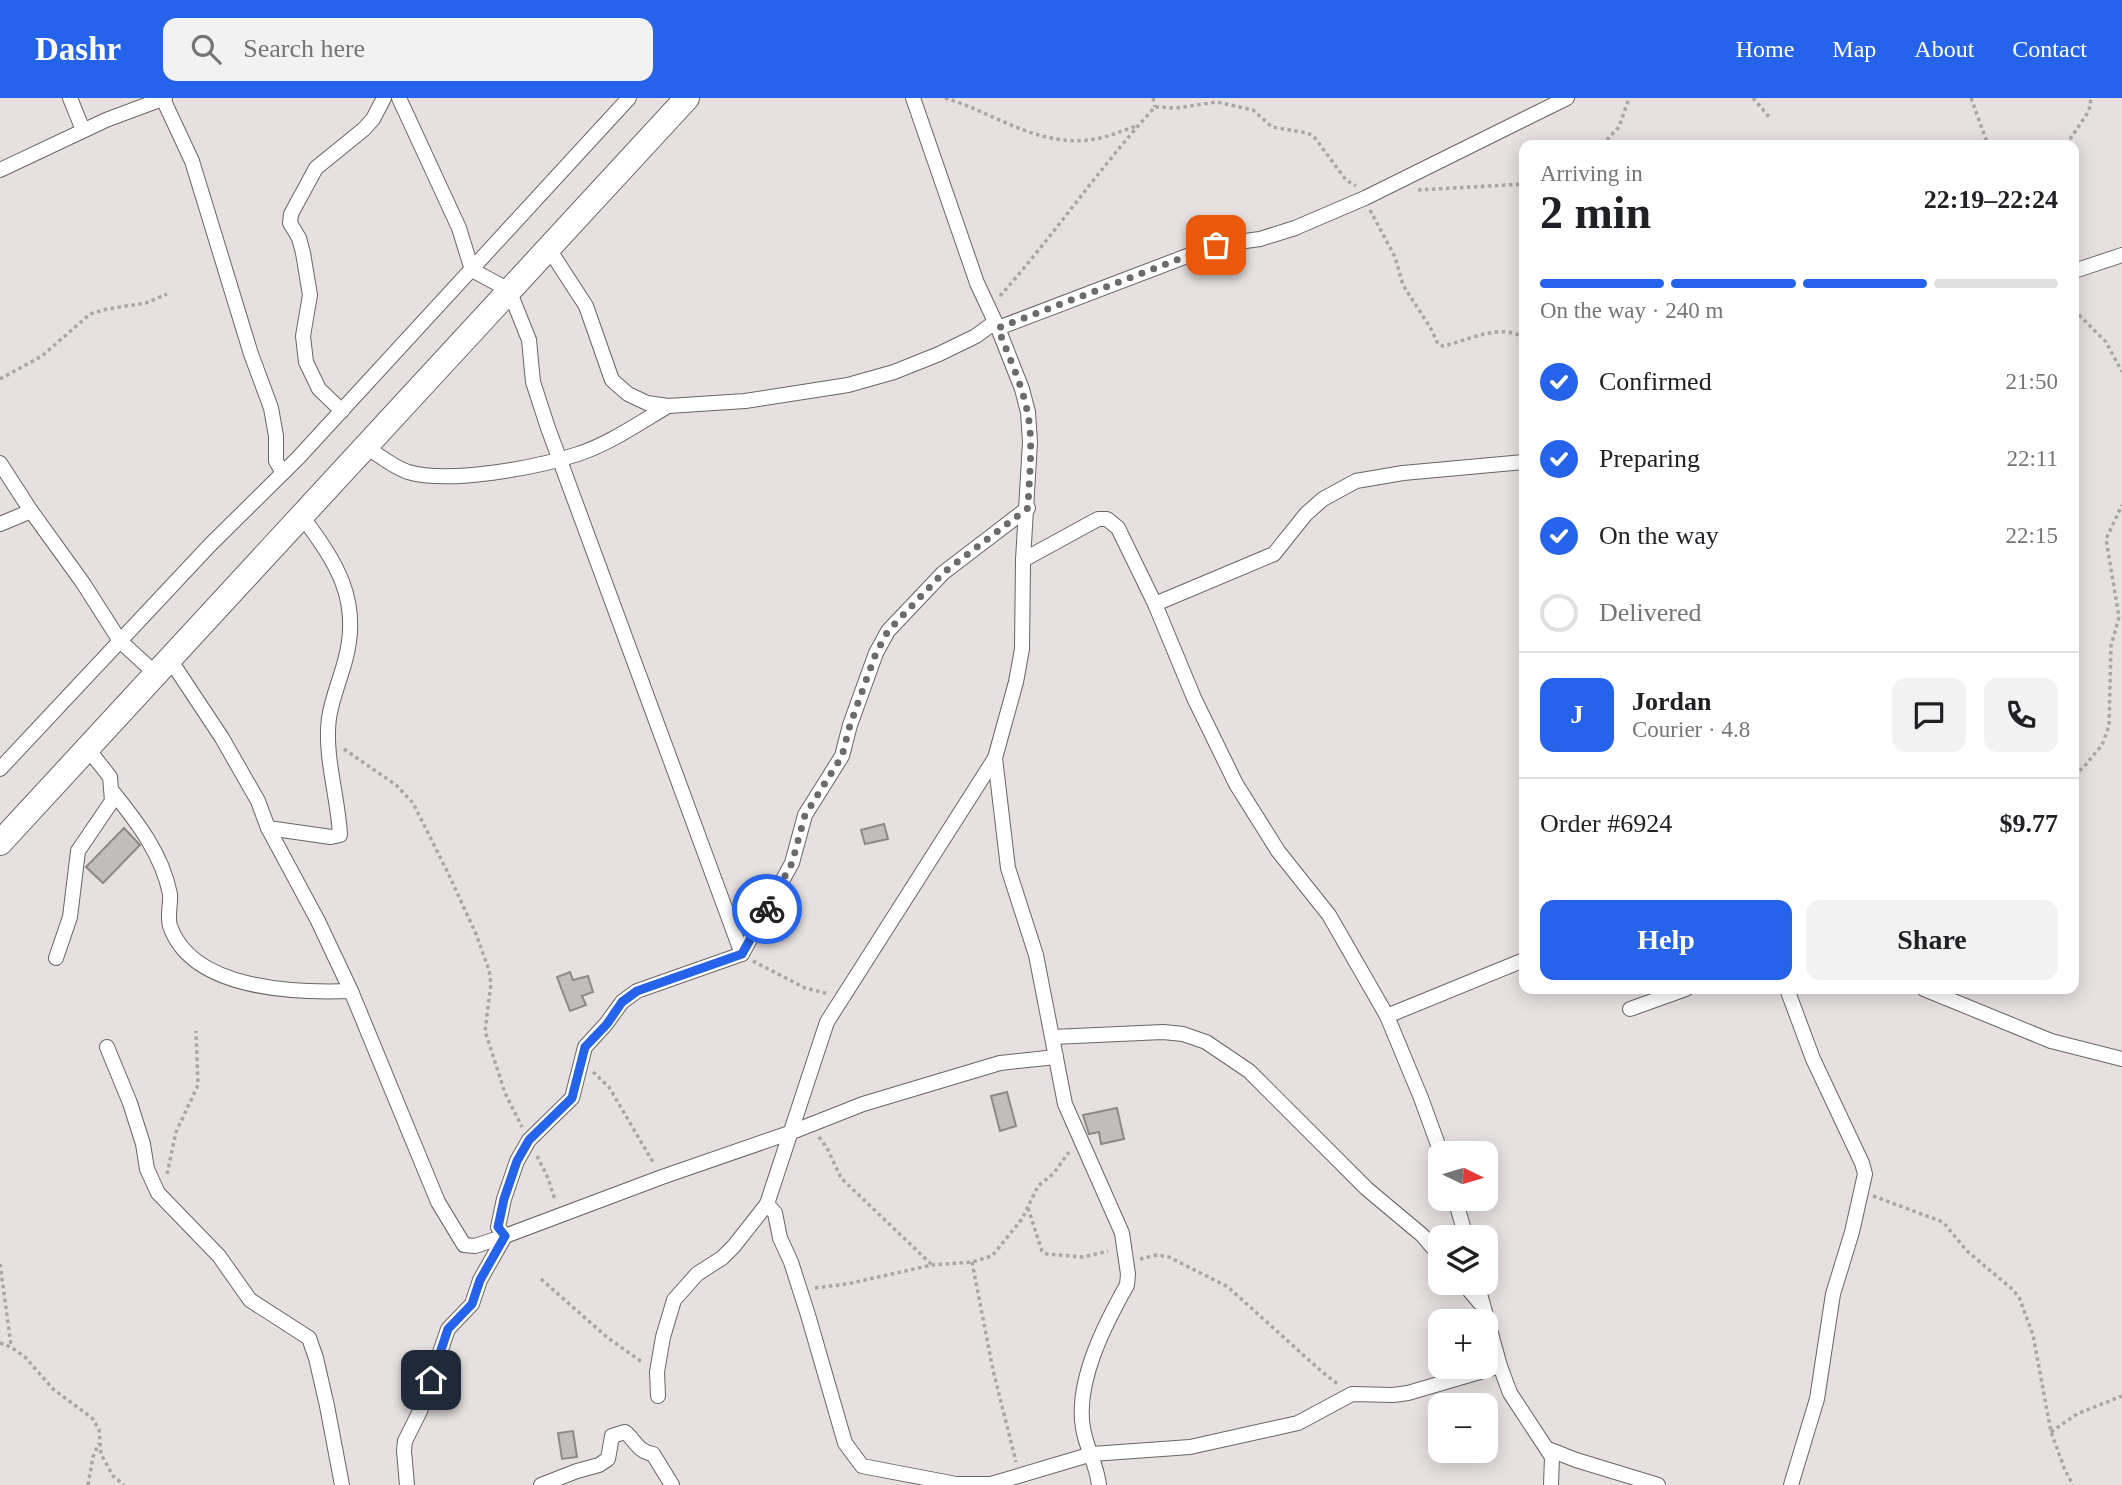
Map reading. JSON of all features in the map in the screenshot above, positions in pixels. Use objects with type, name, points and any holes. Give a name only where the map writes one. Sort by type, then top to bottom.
[{"type":"highway","points":[[0,843],[687,98]]},
{"type":"street","points":[[70,98],[83,130]]},
{"type":"street","points":[[0,170],[70,139],[83,130],[164,98],[192,161],[251,354],[271,408],[276,436],[276,461],[283,473]]},
{"type":"street","points":[[342,411],[319,389],[306,362],[303,336],[310,295],[299,238],[290,223],[291,214],[316,168],[364,129],[373,119],[384,98]]},
{"type":"street","points":[[399,98],[459,228],[472,270],[509,290],[529,340],[533,382],[559,459],[742,954]]},
{"type":"street","points":[[658,1396],[657,1372],[663,1337],[674,1300],[697,1274],[722,1258],[767,1204],[827,1022],[995,758],[1016,682],[1022,649],[1023,560],[1030,442],[1028,412],[1022,390],[977,283],[913,98]]},
{"type":"street","points":[[548,249],[586,306],[612,380],[628,394],[647,403],[668,406],[745,401],[848,385],[894,372],[976,336],[994,320],[1216,245],[1260,239],[1295,228],[1365,198],[1567,98]]},
{"type":"street","points":[[0,769],[210,545],[342,411],[623,101]]},
{"type":"street","points":[[2079,269],[2122,256]]},
{"type":"street","points":[[366,447],[404,471],[425,476],[516,469],[578,454],[668,406]]},
{"type":"street","points":[[1155,604],[1274,554],[1306,514],[1323,499],[1356,481],[1403,473],[1519,462]]},
{"type":"street","points":[[0,463],[120,641],[162,666],[222,738],[258,801],[268,828],[318,921],[351,991],[411,1140],[454,1231],[464,1245],[475,1246],[505,1236],[863,1104],[1000,1063],[1056,1056]]},
{"type":"street","points":[[505,1236],[498,1227],[517,1161],[529,1140],[572,1098],[585,1047],[607,1024],[622,1002],[637,991],[742,954],[792,863],[805,815],[842,756],[850,725],[876,653],[888,631],[943,573],[1028,508]]},
{"type":"street","points":[[0,524],[31,511]]},
{"type":"street","points":[[268,828],[331,837],[340,835],[328,738],[329,718],[351,625],[349,603],[343,580],[333,561],[301,515]]},
{"type":"street","points":[[1023,560],[1098,519],[1107,519],[1118,528],[1155,604],[1194,698],[1236,784],[1278,851],[1329,915],[1387,1016],[1437,1141]]},
{"type":"street","points":[[88,749],[110,777],[113,792],[134,818],[154,850],[170,896],[169,924],[192,958],[223,976],[275,988],[307,992],[351,991]]},
{"type":"street","points":[[995,758],[1008,867],[1036,955],[1065,1104],[1115,1213],[1128,1274],[1126,1285],[1092,1355],[1084,1395],[1083,1429],[1099,1485]]},
{"type":"street","points":[[56,958],[70,917],[78,850],[108,809],[113,792]]},
{"type":"street","points":[[1387,1016],[1519,962]]},
{"type":"street","points":[[1630,1009],[1672,994]]},
{"type":"street","points":[[1789,994],[1813,1059],[1865,1174],[1852,1232],[1832,1294],[1817,1399],[1791,1485]]},
{"type":"street","points":[[1936,994],[2051,1041],[2122,1059]]},
{"type":"street","points":[[1053,1037],[1163,1032],[1183,1034],[1206,1042],[1249,1071],[1367,1189],[1428,1242]]},
{"type":"street","points":[[107,1047],[136,1124],[152,1184],[219,1256],[250,1300],[309,1338],[327,1405],[342,1485]]},
{"type":"street","points":[[767,1204],[775,1213],[780,1238],[799,1290],[845,1443],[862,1466],[956,1484],[991,1484],[1092,1454],[1190,1447],[1270,1429],[1311,1418],[1352,1394],[1408,1393],[1500,1366]]},
{"type":"street","points":[[407,1485],[405,1441],[420,1411],[448,1329],[472,1304],[480,1280],[505,1236]]},
{"type":"street","points":[[1473,1295],[1482,1305]]},
{"type":"street","points":[[1480,1295],[1510,1393],[1548,1448],[1553,1467],[1551,1485]]},
{"type":"street","points":[[541,1485],[599,1465],[608,1459],[612,1436],[625,1432],[636,1447],[644,1453],[653,1454],[672,1485]]},
{"type":"street","points":[[1548,1448],[1576,1460],[1658,1485]]},
{"type":"path","points":[[946,98],[1045,138],[1094,139],[1139,125]]},
{"type":"path","points":[[1153,98],[1155,107]]},
{"type":"path","points":[[1607,140],[1619,127],[1629,98]]},
{"type":"path","points":[[1753,98],[1770,118]]},
{"type":"path","points":[[1972,98],[1986,140]]},
{"type":"path","points":[[2069,140],[2089,111],[2091,98]]},
{"type":"path","points":[[1155,107],[1176,108],[1217,102],[1253,110],[1272,127],[1308,133],[1315,138],[1351,185],[1395,182],[1412,189],[1425,190],[1519,184]]},
{"type":"path","points":[[994,320],[1039,252],[1155,107]]},
{"type":"path","points":[[1365,198],[1395,257],[1403,285],[1438,344],[1443,346],[1503,331],[1519,334]]},
{"type":"path","points":[[0,379],[42,356],[90,314],[146,303],[167,294]]},
{"type":"path","points":[[2079,315],[2106,342],[2122,372]]},
{"type":"path","points":[[2079,771],[2102,745],[2109,726],[2111,646],[2119,617],[2106,539],[2122,505]]},
{"type":"path","points":[[328,738],[396,785],[413,803],[449,875],[476,934],[489,971],[491,984],[485,1031],[492,1058],[505,1093],[548,1178],[560,1214]]},
{"type":"path","points":[[742,954],[804,988],[841,998]]},
{"type":"path","points":[[166,1200],[170,1152],[176,1132],[198,1085],[196,1031]]},
{"type":"path","points":[[581,1061],[609,1087],[662,1177]]},
{"type":"path","points":[[811,1123],[841,1178],[932,1265]]},
{"type":"path","points":[[799,1290],[847,1284],[932,1265],[972,1262],[992,1256],[1017,1226],[1038,1186],[1062,1164],[1080,1137]]},
{"type":"path","points":[[1861,1192],[1943,1222],[1967,1251],[2019,1297],[2033,1335],[2051,1432],[2073,1485]]},
{"type":"path","points":[[1028,1208],[1042,1251],[1047,1254],[1083,1257],[1123,1245]]},
{"type":"path","points":[[1125,1261],[1157,1255],[1169,1257],[1228,1287],[1321,1371],[1352,1394]]},
{"type":"path","points":[[972,1262],[996,1383],[1020,1477]]},
{"type":"path","points":[[0,1264],[11,1347]]},
{"type":"path","points":[[541,1279],[608,1338],[657,1372]]},
{"type":"path","points":[[0,1343],[25,1357],[53,1389],[92,1418],[99,1429],[101,1454],[113,1476],[124,1485]]},
{"type":"path","points":[[2051,1432],[2077,1414],[2122,1396]]},
{"type":"path","points":[[88,1485],[99,1441]]},
{"type":"building","points":[[884,824],[888,839],[865,844],[861,830]]},
{"type":"building","points":[[124,828],[140,845],[103,883],[86,867]]},
{"type":"building","points":[[570,972],[573,980],[588,976],[593,992],[582,996],[586,1005],[570,1011],[557,977]]},
{"type":"building","points":[[1007,1092],[1016,1126],[1000,1131],[991,1096]]},
{"type":"building","points":[[1117,1108],[1124,1139],[1101,1144],[1099,1132],[1089,1134],[1083,1115]]},
{"type":"building","points":[[573,1431],[577,1457],[562,1459],[558,1433]]},
{"type":"way so far","points":[[767,909],[789,871],[805,815],[842,756],[850,725],[876,653],[888,631],[943,573],[1028,508],[1028,412],[998,328],[1216,245]]},
{"type":"route","points":[[431,1380],[448,1329],[472,1304],[480,1280],[505,1236],[498,1227],[517,1161],[529,1140],[572,1098],[585,1047],[607,1024],[622,1002],[637,991],[742,954],[767,909]]}]
